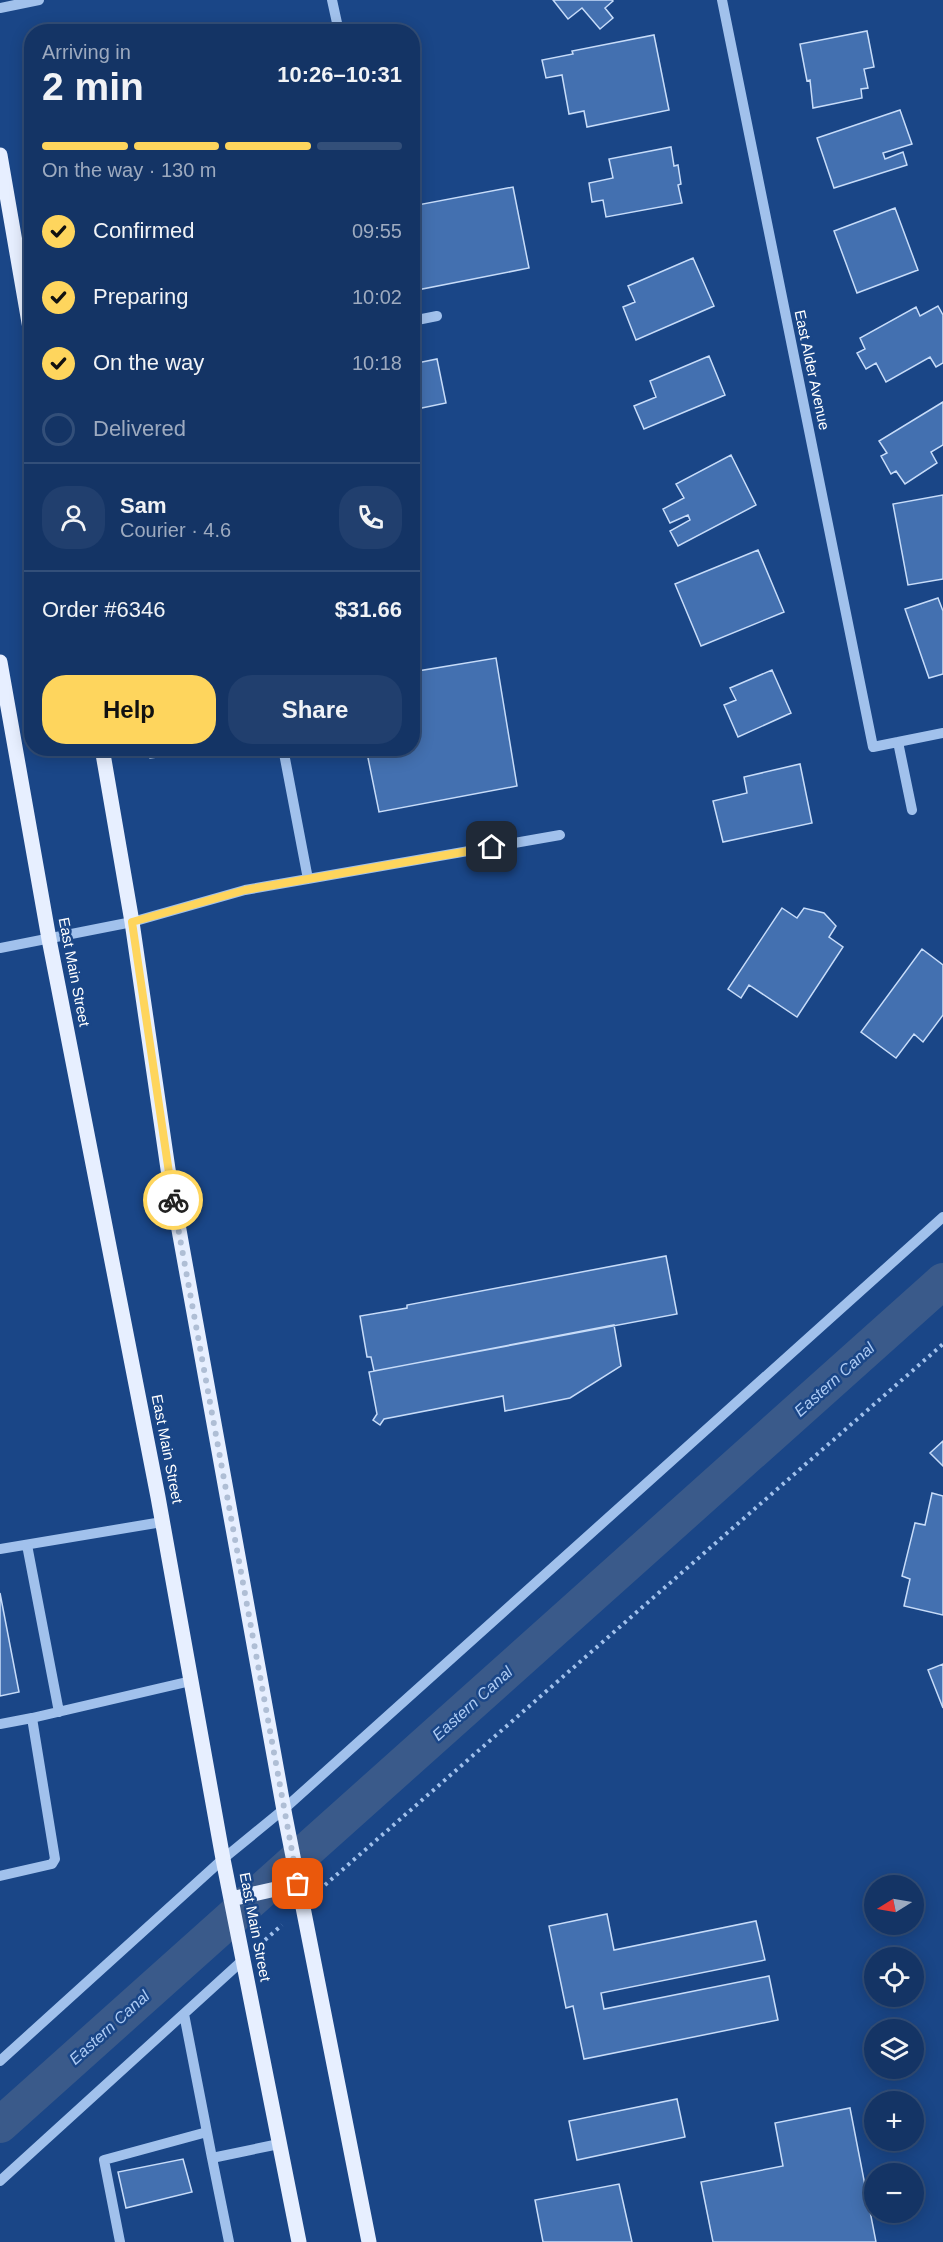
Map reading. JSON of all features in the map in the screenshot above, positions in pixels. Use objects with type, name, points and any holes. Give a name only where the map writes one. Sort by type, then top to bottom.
[{"type":"main road","points":[[0,155],[24,269]]},
{"type":"main road","name":"East Main Street","points":[[0,662],[49,939],[162,1522],[231,1899],[299,2242]]},
{"type":"main road","points":[[103,756],[132,922],[168,1169],[284,1813],[369,2242]]},
{"type":"main road","points":[[231,1899],[298,1884]]},
{"type":"street","points":[[0,8],[39,0]]},
{"type":"street","points":[[332,0],[337,24]]},
{"type":"street","name":"East Alder Avenue","points":[[722,0],[873,747],[898,742]]},
{"type":"street","points":[[420,319],[437,316]]},
{"type":"street","points":[[912,810],[898,742],[943,733]]},
{"type":"street","points":[[285,756],[308,879]]},
{"type":"street","points":[[0,948],[132,922],[245,890],[560,835]]},
{"type":"street","points":[[0,2061],[224,1862],[284,1813],[943,1217]]},
{"type":"street","points":[[0,1549],[162,1522]]},
{"type":"street","points":[[27,1545],[59,1712]]},
{"type":"street","points":[[0,1724],[191,1681]]},
{"type":"street","points":[[0,1876],[45,1867],[52,1864],[55,1859],[32,1718]]},
{"type":"street","points":[[0,2181],[243,1960]]},
{"type":"street","points":[[184,2014],[230,2242]]},
{"type":"street","points":[[120,2242],[104,2160],[207,2132]]},
{"type":"street","points":[[212,2158],[279,2144]]},
{"type":"path","points":[[243,1960],[943,1344]]},
{"type":"building","points":[[553,0],[612,0],[605,8],[613,18],[600,29],[582,8],[568,19]]},
{"type":"building","points":[[867,31],[874,67],[864,69],[868,88],[861,89],[862,98],[813,108],[810,80],[807,81],[800,44]]},
{"type":"building","points":[[654,35],[669,110],[587,127],[584,111],[569,114],[562,75],[546,78],[542,60],[573,54],[572,51]]},
{"type":"building","points":[[900,110],[912,144],[883,153],[885,159],[903,152],[907,165],[834,188],[817,138]]},
{"type":"building","points":[[671,147],[674,166],[678,165],[681,184],[678,185],[682,203],[606,217],[603,200],[592,202],[589,183],[613,178],[609,159]]},
{"type":"building","points":[[513,187],[529,268],[420,289],[420,204]]},
{"type":"building","points":[[895,208],[918,270],[857,293],[834,231]]},
{"type":"building","points":[[693,258],[714,306],[636,340],[623,307],[635,302],[628,286]]},
{"type":"building","points":[[938,306],[943,315],[943,363],[936,367],[930,357],[886,382],[876,363],[866,369],[857,353],[865,349],[860,338],[916,307],[920,316]]},
{"type":"building","points":[[709,356],[725,395],[644,429],[634,406],[656,397],[650,381]]},
{"type":"building","points":[[437,359],[446,403],[420,408],[420,362]]},
{"type":"building","points":[[943,402],[943,445],[931,452],[937,463],[905,484],[896,471],[891,474],[881,456],[887,453],[879,441]]},
{"type":"building","points":[[731,455],[756,505],[678,546],[670,531],[690,520],[688,515],[670,523],[663,509],[684,498],[676,484]]},
{"type":"building","points":[[943,495],[943,579],[908,585],[893,504]]},
{"type":"building","points":[[758,550],[784,612],[701,646],[675,584]]},
{"type":"building","points":[[938,598],[943,611],[943,674],[929,678],[905,609]]},
{"type":"building","points":[[496,658],[517,786],[379,812],[368,756],[420,756],[420,671]]},
{"type":"building","points":[[772,670],[791,713],[738,737],[724,705],[736,700],[730,688]]},
{"type":"building","points":[[800,764],[812,823],[723,842],[713,801],[747,793],[744,777]]},
{"type":"building","points":[[782,908],[797,918],[804,908],[824,913],[836,926],[829,937],[843,947],[797,1017],[749,985],[741,998],[728,989]]},
{"type":"building","points":[[922,949],[943,965],[943,1015],[923,1042],[914,1034],[896,1058],[861,1032]]},
{"type":"building","points":[[666,1256],[677,1314],[374,1371],[371,1357],[367,1357],[360,1316]]},
{"type":"building","points":[[614,1325],[621,1366],[570,1398],[505,1411],[503,1396],[384,1419],[380,1425],[373,1420],[377,1414],[369,1372]]},
{"type":"building","points":[[943,1441],[943,1466],[930,1453]]},
{"type":"building","points":[[932,1493],[943,1496],[943,1615],[904,1606],[910,1579],[902,1576],[915,1523],[925,1525]]},
{"type":"building","points":[[0,1593],[19,1692],[0,1696]]},
{"type":"building","points":[[943,1664],[943,1708],[928,1670]]},
{"type":"building","points":[[607,1914],[614,1950],[756,1921],[765,1960],[601,1993],[604,2009],[769,1976],[778,2020],[584,2059],[573,2006],[566,2008],[549,1926]]},
{"type":"building","points":[[677,2099],[685,2137],[577,2160],[569,2121]]},
{"type":"building","points":[[850,2108],[864,2180],[864,2223],[872,2223],[876,2242],[713,2242],[701,2182],[783,2166],[775,2123]]},
{"type":"building","points":[[183,2159],[192,2192],[126,2208],[118,2172]]},
{"type":"building","points":[[619,2184],[632,2242],[543,2242],[535,2200]]},
{"type":"waterway","name":"Eastern Canal","points":[[0,2125],[943,1281]]},
{"type":"way so far","points":[[173,1200],[298,1884]]},
{"type":"route","points":[[173,1200],[132,922],[245,890],[492,847]]}]
